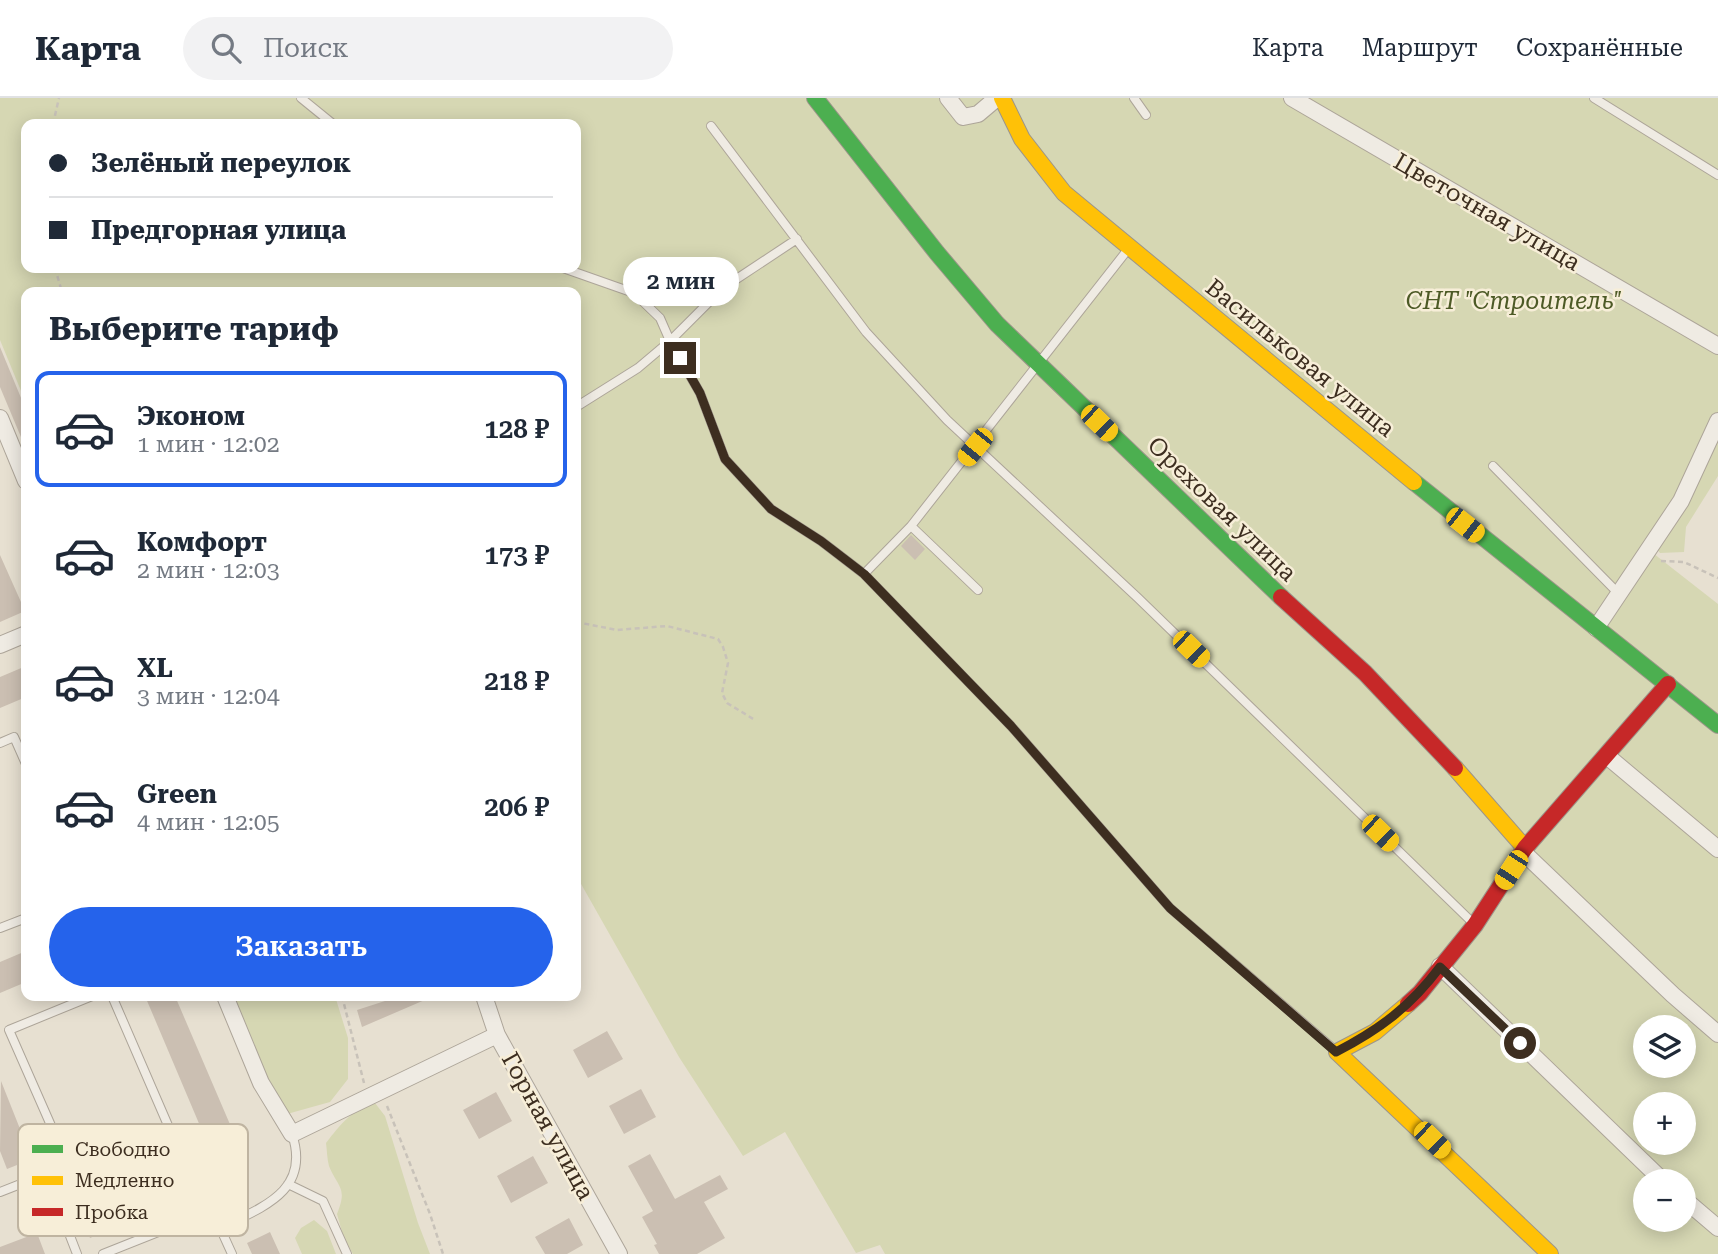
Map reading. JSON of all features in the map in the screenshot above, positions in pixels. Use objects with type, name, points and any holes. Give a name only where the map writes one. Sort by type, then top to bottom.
[{"type":"street","name":"Ореховая улица","points":[[815,98],[937,253],[998,324],[1306,621],[1343,650],[1422,733],[1524,850]]},
{"type":"street","points":[[948,98],[963,117],[978,114],[1000,98]]},
{"type":"street","name":"Васильковая улица","points":[[1000,98],[1022,139],[1065,193],[1357,433],[1443,508],[1718,725]]},
{"type":"street","name":"Цветочная улица","points":[[1292,98],[1718,346]]},
{"type":"street","points":[[0,418],[21,469]]},
{"type":"street","points":[[1596,628],[1681,501],[1718,421]]},
{"type":"street","points":[[0,645],[21,636]]},
{"type":"street","points":[[1550,1254],[1336,1052],[1375,1032],[1420,993],[1475,925],[1524,850],[1668,684]]},
{"type":"street","points":[[1607,756],[1718,849]]},
{"type":"street","points":[[1524,850],[1718,1034]]},
{"type":"street","points":[[1440,967],[1650,1169]]},
{"type":"street","points":[[227,1001],[261,1083],[292,1134],[497,1035]]},
{"type":"street","name":"Горная улица","points":[[486,1001],[497,1035],[619,1254]]},
{"type":"street","points":[[1696,1209],[1718,1228]]},
{"type":"lane","points":[[301,98],[327,119]]},
{"type":"lane","points":[[1134,98],[1146,116]]},
{"type":"lane","points":[[1594,98],[1718,175]]},
{"type":"lane","points":[[711,126],[866,332],[975,447],[1138,598],[1475,925]]},
{"type":"lane","points":[[581,404],[638,368],[670,341],[723,288],[797,239]]},
{"type":"lane","points":[[864,574],[911,526],[1129,248]]},
{"type":"lane","points":[[577,273],[634,293],[660,318],[700,393],[725,459],[771,509],[821,541],[864,574],[1011,726],[1170,908],[1336,1052]]},
{"type":"lane","points":[[1493,466],[1620,595]]},
{"type":"lane","points":[[911,526],[978,590]]},
{"type":"lane","points":[[0,743],[15,737],[21,752]]},
{"type":"lane","points":[[0,928],[21,920]]},
{"type":"lane","points":[[50,1124],[9,1030],[80,1001]]},
{"type":"lane","points":[[114,1001],[167,1124]]},
{"type":"lane","points":[[248,1215],[279,1197],[294,1175],[297,1148],[292,1134]]},
{"type":"lane","points":[[288,1184],[323,1201],[347,1254]]},
{"type":"lane","points":[[0,1192],[18,1185]]},
{"type":"lane","points":[[70,1236],[77,1254]]},
{"type":"lane","points":[[103,1254],[148,1236]]},
{"type":"lane","points":[[224,1236],[232,1254]]},
{"type":"path","points":[[54,119],[59,98]]},
{"type":"path","points":[[1636,571],[1651,563],[1684,562],[1718,578]]},
{"type":"path","points":[[581,623],[617,629],[667,626],[718,639],[727,663],[722,693],[727,703],[755,720]]},
{"type":"path","points":[[344,1001],[374,1093],[411,1164],[443,1254]]},
{"type":"green space","name":"СНТ \"Строитель\"","points":[[0,98],[1718,98],[1718,421],[1649,550],[1718,604],[1718,1254],[885,1254],[880,1245],[856,1253],[785,1132],[743,1156],[679,1057],[581,884],[581,287],[21,287],[21,391],[0,340]]},
{"type":"green space","points":[[1718,428],[1718,476],[1686,527],[1684,552],[1660,553],[1656,548]]},
{"type":"green space","points":[[231,1001],[337,1001],[348,1038],[348,1079],[330,1102],[287,1114],[273,1093]]},
{"type":"green space","points":[[375,1103],[385,1116],[430,1254],[353,1254],[344,1239],[337,1214],[342,1193],[329,1166],[326,1143],[353,1114]]},
{"type":"green space","points":[[314,1220],[327,1231],[336,1254],[302,1254],[295,1238],[301,1228]]},
{"type":"building","points":[[0,347],[21,398],[21,437],[0,387]]},
{"type":"building","points":[[911,535],[925,549],[915,560],[901,546]]},
{"type":"building","points":[[0,555],[21,602],[21,613],[0,622]]},
{"type":"building","points":[[21,668],[21,699],[0,708],[0,677]]},
{"type":"building","points":[[21,953],[21,984],[0,993],[0,962]]},
{"type":"building","points":[[147,1001],[177,1001],[230,1124],[199,1124]]},
{"type":"building","points":[[385,1001],[422,1001],[362,1027],[357,1010]]},
{"type":"building","points":[[607,1031],[623,1059],[588,1078],[573,1050]]},
{"type":"building","points":[[1,1081],[18,1124],[18,1165],[7,1169],[0,1151]]},
{"type":"building","points":[[641,1089],[656,1117],[624,1134],[609,1106]]},
{"type":"building","points":[[496,1092],[512,1121],[479,1139],[463,1110]]},
{"type":"building","points":[[650,1154],[675,1199],[720,1175],[728,1189],[704,1202],[725,1238],[697,1254],[659,1254],[654,1245],[657,1244],[642,1217],[653,1211],[628,1166]]},
{"type":"building","points":[[533,1156],[548,1183],[511,1203],[497,1176]]},
{"type":"building","points":[[569,1218],[583,1245],[567,1254],[545,1254],[535,1237]]},
{"type":"building","points":[[270,1232],[280,1254],[252,1254],[247,1243]]},
{"type":"building","points":[[29,1236],[38,1236],[45,1254],[0,1254],[0,1247]]},
{"type":"traffic: fast","points":[[815,98],[937,253],[997,324],[1281,597]]},
{"type":"traffic: fast","points":[[1414,482],[1718,725]]},
{"type":"traffic: slow","points":[[1002,98],[1022,139],[1064,193],[1414,482]]},
{"type":"traffic: slow","points":[[1455,768],[1525,848]]},
{"type":"traffic: slow","points":[[1408,1004],[1375,1032],[1337,1052],[1550,1254]]},
{"type":"traffic: jam","points":[[1281,597],[1365,673],[1455,768]]},
{"type":"traffic: jam","points":[[1408,1004],[1475,925],[1525,848],[1668,684]]},
{"type":"route","points":[[680,358],[700,393],[725,459],[771,509],[821,541],[864,574],[1011,726],[1170,908],[1336,1052],[1375,1032],[1420,993],[1440,967],[1520,1043]]}]
